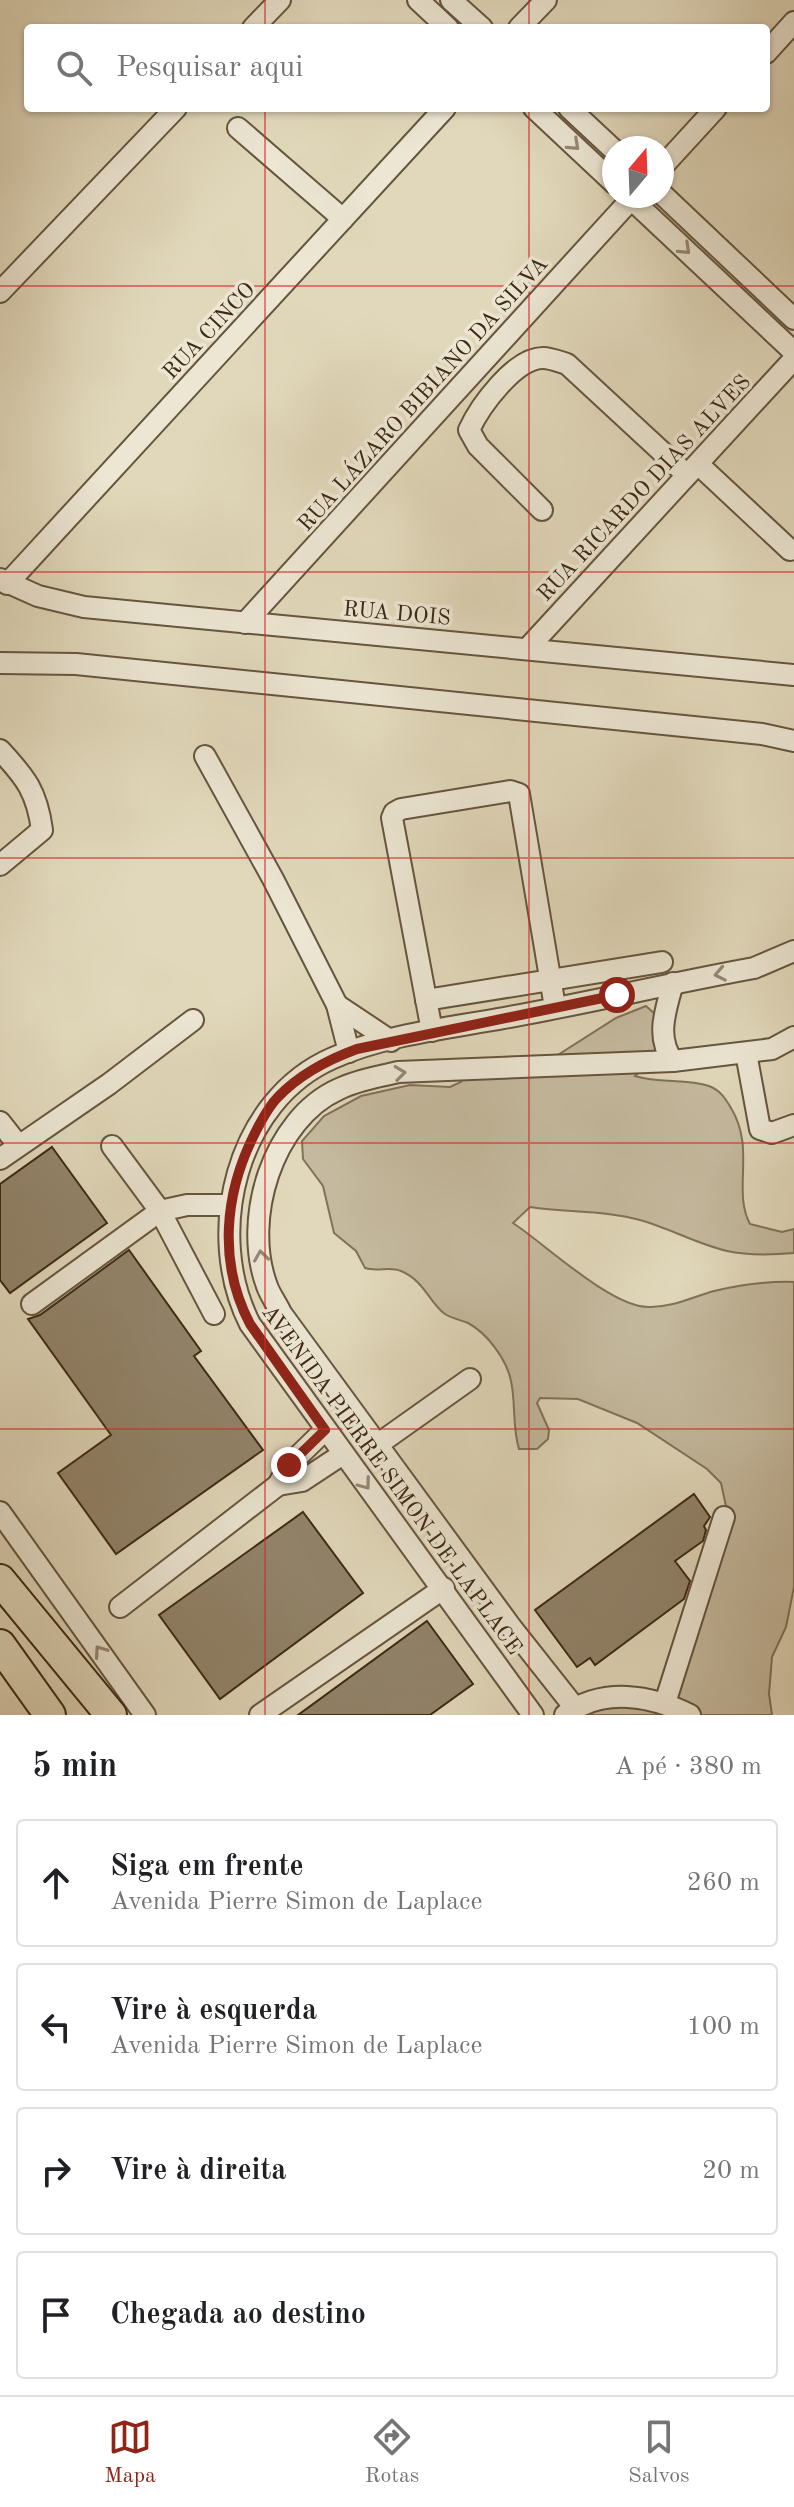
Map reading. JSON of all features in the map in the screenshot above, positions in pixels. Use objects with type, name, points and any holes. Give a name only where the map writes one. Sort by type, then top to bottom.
[{"type":"highway","points":[[0,1580],[98,1715]]},
{"type":"highway","points":[[42,1634],[111,1715]]},
{"type":"highway","points":[[0,1645],[50,1715]]},
{"type":"street","points":[[257,24],[280,0]]},
{"type":"street","points":[[418,0],[444,24]]},
{"type":"street","points":[[451,0],[478,24]]},
{"type":"street","points":[[523,24],[546,0]]},
{"type":"street","points":[[770,49],[794,22]]},
{"type":"street","points":[[0,292],[172,112]]},
{"type":"street","name":"RUA CINCO","points":[[3,581],[441,112]]},
{"type":"street","points":[[538,112],[602,172]]},
{"type":"street","points":[[573,112],[602,139]]},
{"type":"street","points":[[674,154],[712,112]]},
{"type":"street","points":[[238,128],[343,219]]},
{"type":"street","points":[[674,205],[794,319]]},
{"type":"street","name":"RUA LÁZARO BIBIANO DA SILVA","points":[[245,623],[621,208]]},
{"type":"street","points":[[643,208],[794,352]]},
{"type":"street","points":[[542,510],[478,446],[469,430],[476,413],[522,363],[544,357],[567,364],[790,550]]},
{"type":"street","name":"RUA RICARDO DIAS ALVES","points":[[528,648],[794,359]]},
{"type":"street","name":"RUA DOIS","points":[[3,581],[38,596],[84,607],[794,675]]},
{"type":"street","points":[[0,663],[76,664],[762,734],[794,741]]},
{"type":"street","points":[[0,750],[20,772],[38,802],[42,830],[0,865]]},
{"type":"street","points":[[205,756],[273,879],[337,1005],[349,1052]]},
{"type":"street","points":[[432,1031],[392,818],[401,809],[510,791],[519,794],[555,1007]]},
{"type":"street","name":"AVENIDA PIERRE SIMON DE LAPLACE","points":[[533,1715],[444,1588],[325,1430],[250,1324],[240,1305],[229,1256],[230,1205],[245,1154],[275,1099],[298,1078],[331,1058],[432,1031],[754,968],[794,951]]},
{"type":"street","points":[[426,1000],[662,962]]},
{"type":"street","points":[[612,970],[617,995]]},
{"type":"street","points":[[673,983],[663,1024],[664,1049],[673,1061]]},
{"type":"street","points":[[480,991],[486,1021]]},
{"type":"street","points":[[337,1005],[391,1041]]},
{"type":"street","points":[[0,1159],[109,1084],[193,1020]]},
{"type":"street","name":"AVENIDA PIERRE SIMON DE LAPLACE","points":[[570,1712],[281,1313],[266,1286],[259,1253],[262,1196],[279,1146],[301,1117],[337,1089],[398,1072],[673,1061],[746,1053],[772,1049],[794,1037]]},
{"type":"street","points":[[746,1053],[760,1129],[772,1133],[794,1125]]},
{"type":"street","points":[[298,1078],[320,1101]]},
{"type":"street","points":[[0,1122],[18,1145]]},
{"type":"street","points":[[112,1146],[160,1211],[214,1314]]},
{"type":"street","points":[[32,1304],[160,1211],[187,1205],[230,1205]]},
{"type":"street","points":[[377,1445],[470,1379]]},
{"type":"street","points":[[296,1473],[325,1430]]},
{"type":"street","points":[[120,1607],[278,1485],[296,1473],[343,1454]]},
{"type":"street","points":[[0,1512],[145,1715]]},
{"type":"street","points":[[665,1703],[724,1517]]},
{"type":"street","points":[[260,1715],[444,1588]]},
{"type":"street","points":[[570,1712],[604,1698],[635,1696],[665,1703],[690,1715]]},
{"type":"shaded area","points":[[646,1006],[656,1015],[658,1043],[654,1055],[635,1076],[700,1084],[722,1095],[738,1123],[742,1139],[743,1198],[750,1224],[782,1232],[794,1229],[794,1253],[760,1255],[727,1251],[640,1220],[599,1213],[530,1207],[513,1223],[597,1286],[633,1304],[665,1306],[734,1287],[794,1282],[794,1587],[786,1627],[772,1657],[769,1694],[772,1715],[679,1715],[674,1678],[727,1511],[721,1483],[707,1469],[637,1423],[578,1399],[540,1398],[537,1403],[549,1430],[548,1439],[537,1449],[519,1449],[511,1381],[495,1348],[468,1323],[440,1310],[422,1286],[409,1275],[397,1270],[365,1268],[356,1251],[334,1233],[323,1186],[303,1159],[302,1141],[324,1116],[361,1096],[410,1085],[450,1087],[461,1082],[467,1071],[553,1058],[616,1018]]},
{"type":"shaded area","points":[[615,1704],[651,1706],[674,1715],[580,1715]]},
{"type":"building","points":[[52,1147],[107,1223],[10,1293],[0,1280],[0,1184]]},
{"type":"building","points":[[129,1250],[201,1351],[194,1356],[263,1450],[116,1554],[58,1473],[111,1435],[28,1319],[40,1315]]},
{"type":"building","points":[[694,1494],[710,1517],[704,1526],[703,1541],[675,1561],[690,1581],[684,1599],[595,1665],[590,1658],[577,1667],[535,1610]]},
{"type":"building","points":[[303,1512],[363,1593],[220,1699],[159,1615]]},
{"type":"building","points":[[427,1621],[473,1684],[430,1715],[298,1715]]},
{"type":"route","points":[[289,1465],[325,1430],[250,1324],[240,1305],[229,1256],[228,1217],[234,1188],[245,1154],[275,1099],[298,1078],[331,1058],[357,1049],[617,995]]}]
